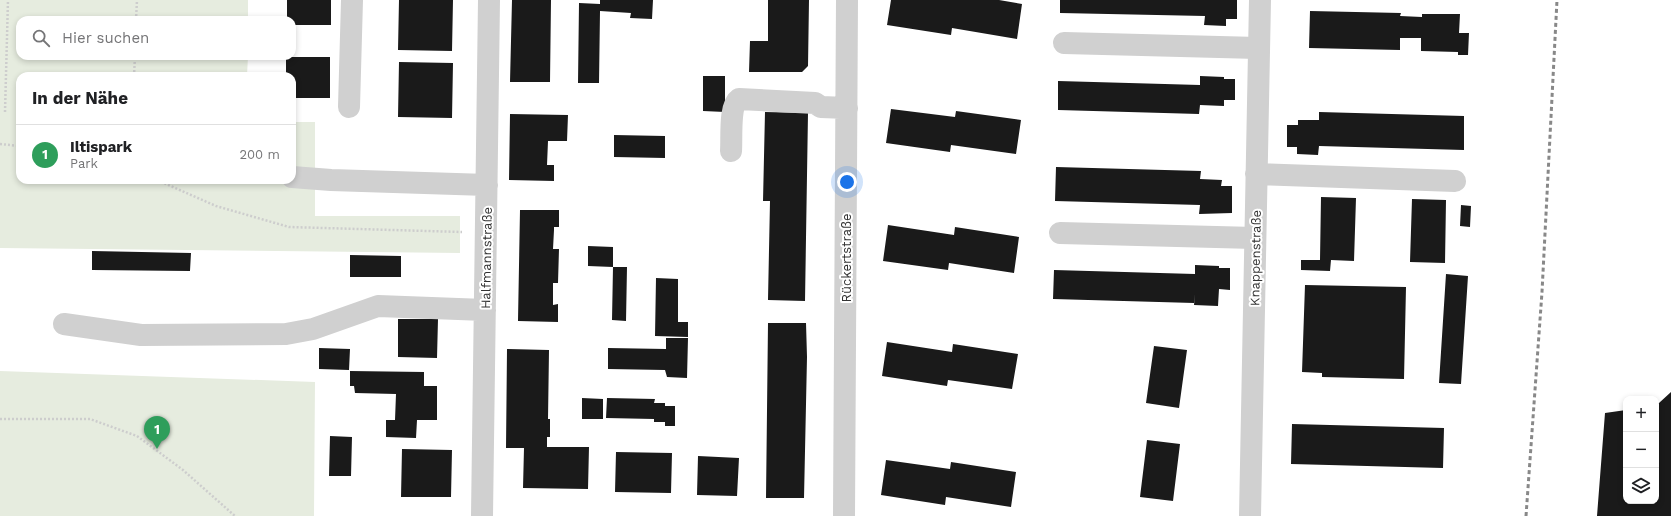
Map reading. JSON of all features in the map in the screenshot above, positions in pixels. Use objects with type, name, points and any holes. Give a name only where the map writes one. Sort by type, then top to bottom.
[{"type":"street","points":[[349,107],[352,0]]},
{"type":"street","name":"Halfmannstraße","points":[[482,516],[489,0]]},
{"type":"street","name":"Rückertstraße","points":[[844,516],[847,0]]},
{"type":"street","name":"Knappenstraße","points":[[1250,516],[1260,0]]},
{"type":"street","points":[[1064,43],[1258,48]]},
{"type":"street","points":[[732,150],[733,108],[739,100],[816,103],[821,107],[847,108]]},
{"type":"street","points":[[1256,174],[1455,181]]},
{"type":"street","points":[[296,177],[331,180],[487,185]]},
{"type":"street","points":[[1060,233],[1255,238]]},
{"type":"street","points":[[64,324],[142,335],[286,334],[313,329],[378,306],[485,310]]},
{"type":"path","points":[[5,112],[8,0]]},
{"type":"path","points":[[136,16],[137,0]]},
{"type":"path","points":[[134,72],[135,60]]},
{"type":"path","points":[[0,144],[16,146]]},
{"type":"path","points":[[166,184],[216,206],[288,227],[486,232]]},
{"type":"path","points":[[0,419],[90,419],[137,436],[182,470],[235,516]]},
{"type":"shaded area","points":[[0,0],[248,0],[248,16],[16,16],[16,60],[248,60],[247,72],[16,72],[16,184],[296,184],[296,122],[315,122],[315,216],[460,216],[460,253],[0,248]]},
{"type":"shaded area","points":[[0,371],[315,382],[314,516],[0,516]]},
{"type":"building","points":[[287,0],[331,0],[331,25],[296,25],[296,16],[287,16]]},
{"type":"building","points":[[399,0],[453,0],[452,51],[398,50]]},
{"type":"building","points":[[512,0],[551,0],[550,82],[510,82]]},
{"type":"building","points":[[600,0],[653,0],[652,19],[630,18],[631,13],[600,11],[599,83],[578,83],[579,3],[600,4]]},
{"type":"building","points":[[768,0],[809,0],[808,66],[802,72],[749,72],[750,41],[768,41]]},
{"type":"building","points":[[891,0],[999,0],[1022,4],[1017,39],[952,28],[951,35],[887,25]]},
{"type":"building","points":[[1060,0],[1237,0],[1237,19],[1226,19],[1226,26],[1204,25],[1205,16],[1060,13]]},
{"type":"building","points":[[1310,11],[1401,13],[1400,16],[1422,17],[1422,14],[1460,14],[1459,33],[1469,33],[1468,55],[1458,55],[1458,52],[1421,51],[1421,38],[1400,38],[1400,50],[1309,48]]},
{"type":"building","points":[[296,57],[330,57],[330,98],[296,98],[296,72],[286,72],[286,60],[296,60]]},
{"type":"building","points":[[399,62],[453,63],[452,118],[398,117]]},
{"type":"building","points":[[703,76],[725,76],[725,112],[703,111]]},
{"type":"building","points":[[1200,76],[1235,79],[1235,100],[1224,100],[1224,106],[1200,105],[1199,114],[1058,110],[1058,81],[1200,85]]},
{"type":"building","points":[[891,109],[955,117],[956,111],[1021,120],[1016,154],[951,145],[950,152],[886,143]]},
{"type":"building","points":[[765,112],[808,113],[805,301],[768,300],[770,201],[763,201]]},
{"type":"building","points":[[1319,112],[1464,116],[1464,150],[1319,146],[1318,155],[1297,154],[1297,147],[1287,147],[1287,125],[1298,125],[1298,120],[1319,120]]},
{"type":"building","points":[[510,114],[568,115],[567,141],[548,141],[547,165],[554,165],[554,181],[509,180]]},
{"type":"building","points":[[614,135],[665,136],[665,158],[614,157]]},
{"type":"building","points":[[1056,167],[1201,171],[1200,179],[1222,180],[1221,186],[1232,186],[1232,213],[1199,214],[1200,205],[1055,201]]},
{"type":"building","points":[[1321,197],[1356,198],[1354,261],[1331,260],[1330,271],[1301,270],[1301,260],[1320,260]]},
{"type":"building","points":[[1412,199],[1446,200],[1445,263],[1410,262]]},
{"type":"building","points":[[1461,205],[1471,206],[1470,227],[1460,226]]},
{"type":"building","points":[[520,210],[559,210],[559,227],[554,227],[553,249],[559,249],[558,283],[553,283],[553,305],[558,304],[558,322],[518,321]]},
{"type":"building","points":[[888,225],[954,235],[955,227],[1019,237],[1014,273],[949,263],[948,270],[883,261]]},
{"type":"building","points":[[588,246],[613,247],[613,267],[588,266]]},
{"type":"building","points":[[92,251],[191,253],[190,271],[92,270]]},
{"type":"building","points":[[350,255],[401,256],[401,277],[350,277]]},
{"type":"building","points":[[1195,265],[1230,268],[1230,290],[1219,289],[1218,306],[1194,305],[1195,294],[1194,303],[1053,299],[1054,270],[1195,274]]},
{"type":"building","points":[[613,267],[627,267],[626,321],[612,320]]},
{"type":"building","points":[[1446,274],[1468,276],[1461,384],[1439,383]]},
{"type":"building","points":[[656,278],[678,279],[678,322],[688,322],[688,337],[655,336]]},
{"type":"building","points":[[1305,285],[1406,287],[1404,379],[1322,377],[1322,373],[1302,372]]},
{"type":"building","points":[[398,319],[438,319],[437,358],[398,357]]},
{"type":"building","points":[[768,323],[806,323],[807,357],[804,498],[766,498]]},
{"type":"building","points":[[666,338],[688,338],[687,378],[667,377],[665,370],[608,369],[608,348],[666,349]]},
{"type":"building","points":[[887,342],[952,352],[953,344],[1018,354],[1012,389],[948,380],[947,386],[882,376]]},
{"type":"building","points":[[1154,346],[1187,350],[1179,408],[1146,403]]},
{"type":"building","points":[[319,348],[350,349],[349,370],[319,369]]},
{"type":"building","points":[[507,349],[549,350],[548,419],[550,419],[550,437],[547,437],[547,447],[589,447],[588,489],[523,488],[524,448],[506,448]]},
{"type":"building","points":[[350,371],[424,372],[424,386],[437,386],[437,420],[417,420],[416,438],[386,437],[386,420],[395,420],[396,394],[355,393],[354,386],[350,386]]},
{"type":"building","points":[[1671,392],[1671,516],[1597,516],[1605,413],[1623,410],[1623,504],[1659,504],[1659,403]]},
{"type":"building","points":[[582,398],[603,399],[603,419],[582,419]]},
{"type":"building","points":[[607,398],[655,399],[654,403],[665,403],[665,406],[675,406],[675,426],[665,426],[665,422],[654,422],[654,419],[606,418]]},
{"type":"building","points":[[1292,424],[1444,428],[1443,468],[1291,464]]},
{"type":"building","points":[[330,436],[352,437],[351,476],[329,476]]},
{"type":"building","points":[[1147,440],[1180,444],[1173,501],[1140,497]]},
{"type":"building","points":[[402,449],[452,450],[451,497],[401,497]]},
{"type":"building","points":[[616,452],[672,453],[671,493],[615,492]]},
{"type":"building","points":[[698,456],[739,458],[737,496],[697,495]]},
{"type":"building","points":[[886,460],[950,469],[951,462],[1016,472],[1011,507],[946,497],[945,505],[881,495]]},
{"type":"railway","points":[[1526,516],[1542,292],[1557,0]]},
{"type":"place","name":"Iltispark","points":[[157,449]]}]
